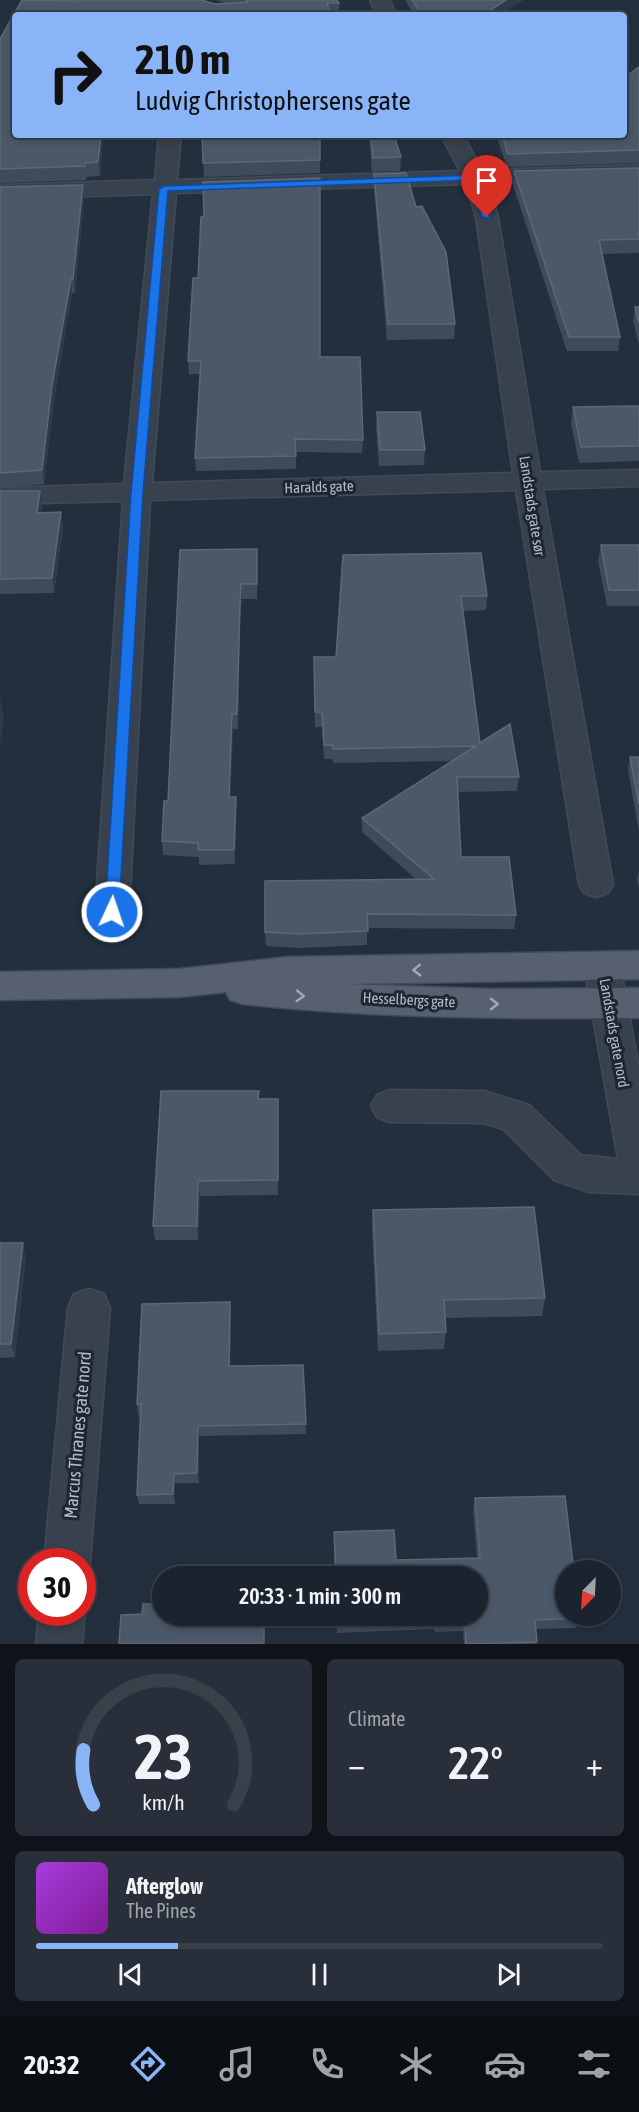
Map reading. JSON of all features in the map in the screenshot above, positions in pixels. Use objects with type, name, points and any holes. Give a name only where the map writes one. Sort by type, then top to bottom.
[{"type":"main road","name":"Hesselbergs gate","points":[[0,986],[179,983],[288,972],[639,965]]},
{"type":"main road","name":"Hesselbergs gate","points":[[179,983],[290,995],[486,1004],[624,1003]]},
{"type":"street","points":[[112,912],[137,493],[170,138]]},
{"type":"street","name":"Landstads gate sør","points":[[454,138],[475,178],[487,217],[528,480],[596,884]]},
{"type":"street","points":[[0,192],[164,189],[639,172]]},
{"type":"street","name":"Haralds gate","points":[[0,496],[639,478]]},
{"type":"street","name":"Landstads gate nord","points":[[602,966],[624,1003],[639,1170]]},
{"type":"street","points":[[390,1106],[484,1107],[516,1117],[568,1168],[589,1175],[639,1177]]},
{"type":"street","name":"Marcus Thranes gate nord","points":[[68,1548],[89,1308]]},
{"type":"street","points":[[59,1644],[61,1626]]},
{"type":"building","points":[[22,0],[201,0],[215,4],[248,2],[246,0],[337,0],[339,3],[327,3],[329,12],[15,12]]},
{"type":"building","points":[[412,0],[506,0],[488,12],[420,12]]},
{"type":"building","points":[[12,18],[12,138],[101,138],[98,162],[85,163],[85,166],[0,169],[0,39]]},
{"type":"building","points":[[639,67],[639,150],[508,154],[503,138],[627,138],[627,76]]},
{"type":"building","points":[[202,138],[320,138],[320,160],[203,163]]},
{"type":"building","points":[[371,138],[395,138],[401,157],[373,158]]},
{"type":"building","points":[[639,168],[639,239],[599,240],[620,337],[569,337],[514,171]]},
{"type":"building","points":[[406,173],[416,207],[422,206],[446,252],[455,324],[388,324],[374,174]]},
{"type":"building","points":[[320,178],[320,357],[360,357],[363,440],[295,439],[296,456],[195,458],[201,361],[188,361],[193,278],[198,278],[201,217],[204,217],[203,182]]},
{"type":"building","points":[[83,185],[73,279],[71,279],[52,385],[42,470],[0,473],[0,187]]},
{"type":"building","points":[[635,307],[639,307],[639,323]]},
{"type":"building","points":[[638,406],[639,446],[581,447],[573,407]]},
{"type":"building","points":[[377,412],[420,412],[425,450],[380,450]]},
{"type":"building","points":[[0,491],[40,491],[37,513],[61,512],[52,578],[0,579]]},
{"type":"building","points":[[601,545],[639,545],[639,590],[609,590]]},
{"type":"building","points":[[257,549],[257,584],[241,584],[237,714],[232,714],[229,797],[236,797],[234,850],[198,850],[198,843],[162,841],[164,801],[168,801],[180,550]]},
{"type":"building","points":[[481,553],[487,596],[461,596],[480,743],[510,724],[519,777],[457,777],[461,857],[509,857],[516,915],[367,914],[368,931],[298,934],[265,932],[265,881],[434,879],[362,818],[476,746],[333,749],[333,745],[324,745],[322,712],[315,712],[314,657],[336,657],[343,555]]},
{"type":"building","points":[[630,757],[639,757],[639,804]]},
{"type":"building","points":[[161,1091],[259,1091],[258,1099],[278,1099],[278,1180],[198,1181],[197,1226],[153,1226]]},
{"type":"building","points":[[534,1207],[545,1298],[444,1300],[446,1332],[379,1334],[373,1210]]},
{"type":"building","points":[[0,1243],[23,1243],[11,1344],[0,1344]]},
{"type":"building","points":[[230,1302],[229,1366],[303,1365],[306,1424],[198,1426],[197,1473],[174,1474],[173,1494],[137,1495],[141,1404],[137,1404],[142,1304]]},
{"type":"building","points":[[565,1496],[573,1560],[555,1560],[555,1619],[535,1620],[537,1642],[466,1644],[465,1626],[488,1626],[488,1566],[336,1566],[334,1532],[394,1530],[396,1560],[480,1558],[475,1498]]},
{"type":"building","points":[[143,1604],[152,1604],[152,1626],[264,1626],[264,1644],[119,1644],[121,1615],[142,1614]]},
{"type":"route","points":[[112,912],[137,493],[164,189],[475,178],[487,217]]}]
